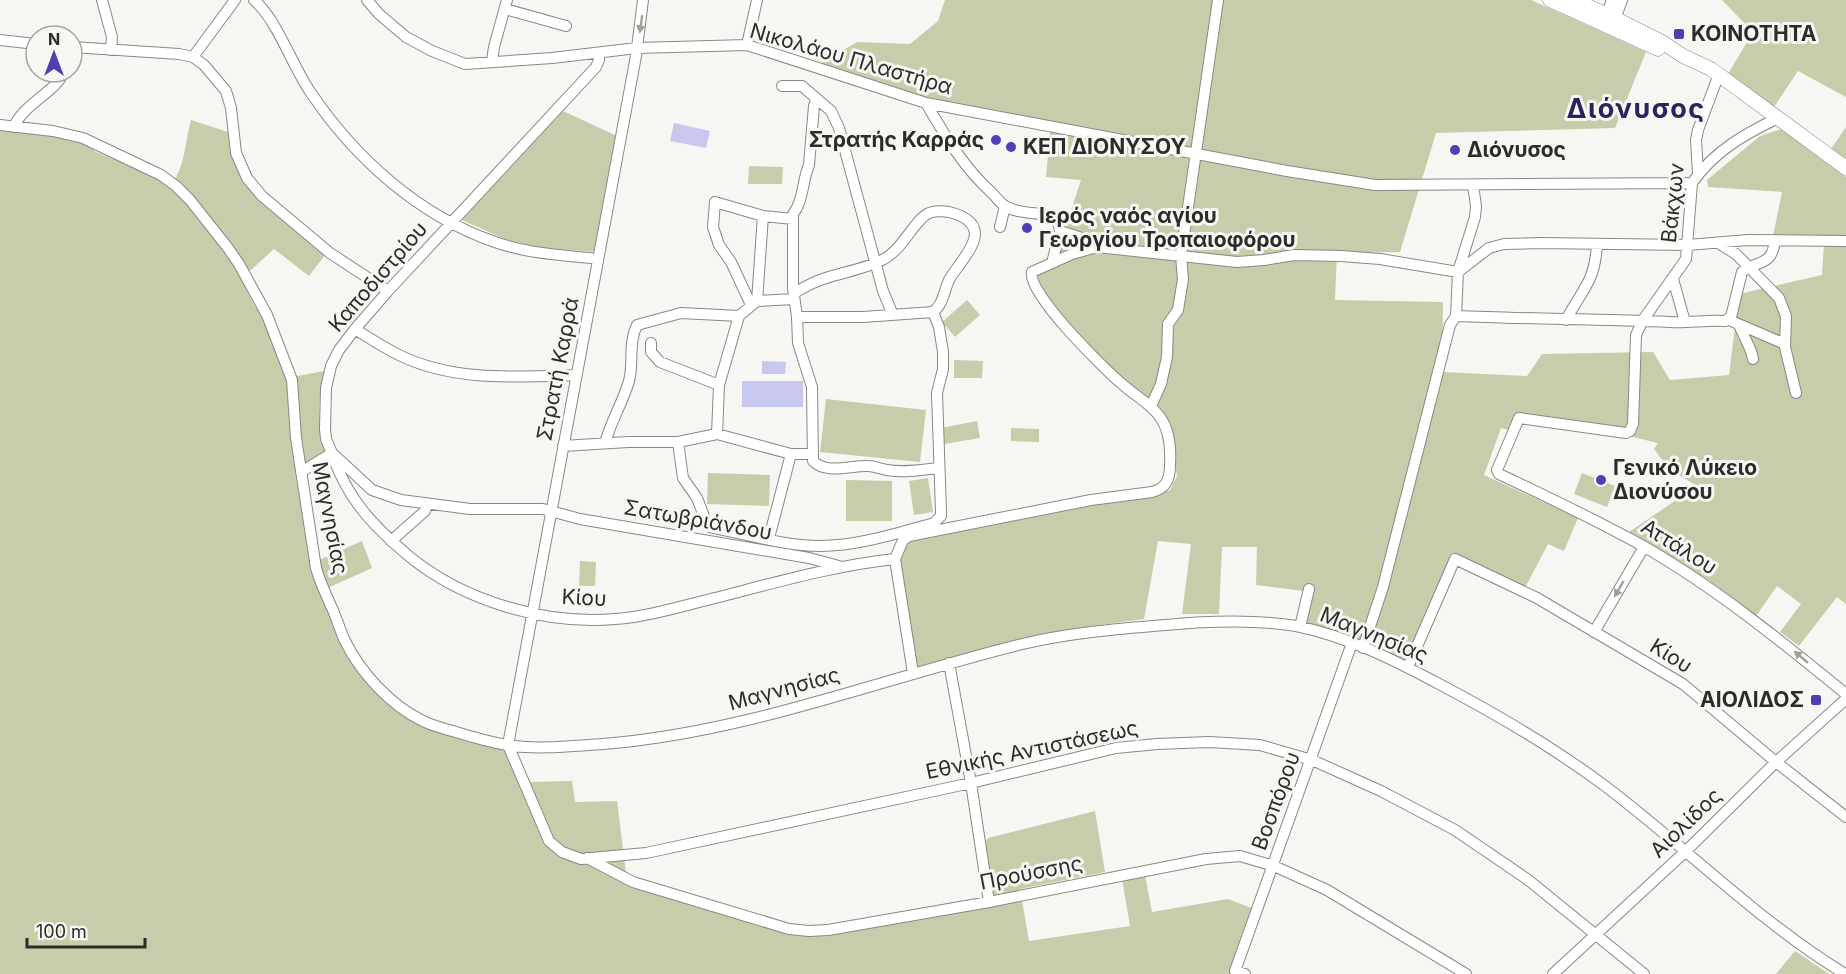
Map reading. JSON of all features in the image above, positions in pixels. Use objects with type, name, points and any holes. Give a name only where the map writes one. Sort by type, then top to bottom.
[{"type":"main road","points":[[1550,0],[1609,22]]},
{"type":"main road","points":[[1574,0],[1654,48],[1683,56],[1719,74],[1846,168]]},
{"type":"street","points":[[102,0],[112,37],[111,50]]},
{"type":"street","points":[[193,57],[235,0]]},
{"type":"street","points":[[254,0],[270,21],[307,87],[326,115],[387,179],[414,200],[451,223],[496,243],[519,249],[598,259]]},
{"type":"street","name":"Νικολάου Πλαστήρα","points":[[367,0],[399,32],[432,51],[465,64],[637,48],[747,45],[926,103],[1287,171],[1375,185],[1473,185],[1695,178]]},
{"type":"street","name":"Στρατή Καρρά","points":[[508,745],[637,48],[643,0]]},
{"type":"street","points":[[747,45],[757,0]]},
{"type":"street","points":[[1151,406],[1161,384],[1167,357],[1168,324],[1178,310],[1183,279],[1181,256],[1218,0]]},
{"type":"street","points":[[1609,22],[1612,0]]},
{"type":"street","points":[[1609,22],[1622,0]]},
{"type":"street","points":[[492,61],[506,4],[566,26]]},
{"type":"street","points":[[0,40],[24,43]]},
{"type":"street","points":[[84,48],[179,54],[193,57],[204,65],[226,91],[231,108],[236,153],[247,178],[262,196],[330,253],[388,291]]},
{"type":"street","name":"Καποδιστρίου","points":[[332,453],[326,440],[325,429],[328,376],[339,350],[388,291],[596,67],[599,53]]},
{"type":"street","name":"Βάκχων","points":[[1522,417],[1599,430],[1626,433],[1630,431],[1636,335],[1642,320],[1686,260],[1689,202],[1695,178],[1696,140],[1719,74]]},
{"type":"street","points":[[14,127],[17,118],[56,84]]},
{"type":"street","points":[[782,86],[802,86],[831,111],[838,128],[883,291],[893,315]]},
{"type":"street","points":[[816,100],[809,165],[798,208],[793,214],[794,296],[798,317],[798,343],[810,378],[813,395],[813,460],[829,468],[869,466],[907,471],[939,468]]},
{"type":"street","points":[[926,103],[964,164],[1005,206],[1019,212],[1055,218],[1058,221],[1060,231],[1052,263]]},
{"type":"street","points":[[1695,178],[1734,141],[1778,117]]},
{"type":"street","name":"Μαγνησίας","points":[[0,125],[53,131],[89,140],[168,180],[208,221],[239,264],[274,329],[294,388],[296,438],[319,577],[345,640],[359,664],[389,698],[421,721],[508,745],[569,746],[626,742],[662,737],[767,714],[949,663],[1040,641],[1116,628],[1241,622],[1300,627],[1352,643],[1408,667],[1543,743],[1604,785],[1754,909],[1822,960],[1845,974]]},
{"type":"street","points":[[1363,648],[1383,586],[1450,325],[1456,316],[1458,272],[1475,217],[1473,185]]},
{"type":"street","points":[[754,303],[719,244],[713,227],[715,202],[763,216],[793,219]]},
{"type":"street","points":[[1000,227],[1005,206]]},
{"type":"street","points":[[717,434],[719,385],[739,316],[754,303],[794,296],[820,279],[886,259],[901,246],[922,218],[929,213],[958,214],[969,221],[975,231],[974,243],[949,280],[939,308],[933,312],[798,317]]},
{"type":"street","points":[[754,303],[763,216]]},
{"type":"street","points":[[1060,231],[1085,239],[1097,247]]},
{"type":"street","points":[[913,673],[895,559],[903,540],[909,536],[1051,507],[1144,494],[1159,490],[1170,478],[1170,442],[1165,425],[1151,406],[1122,385],[1090,355],[1040,296],[1031,278],[1034,270],[1072,254],[1097,247],[1237,262],[1294,255],[1341,256],[1380,259],[1458,272],[1489,248],[1500,245],[1597,243],[1688,245],[1748,240],[1846,241]]},
{"type":"street","points":[[1753,359],[1751,351],[1731,317],[1742,272],[1765,261],[1773,254],[1775,240]]},
{"type":"street","points":[[1566,320],[1590,281],[1596,265],[1597,243]]},
{"type":"street","points":[[1718,243],[1751,267],[1779,298],[1786,316],[1785,344],[1796,393]]},
{"type":"street","points":[[1673,279],[1685,322]]},
{"type":"street","points":[[678,442],[683,478],[697,498],[710,527],[810,545],[850,543],[934,523],[941,516],[936,393],[943,369],[943,352],[939,327],[933,312]]},
{"type":"street","points":[[605,443],[631,371],[631,342],[637,325],[681,313],[739,316]]},
{"type":"street","points":[[1456,316],[1734,322],[1785,344]]},
{"type":"street","points":[[355,329],[400,356],[438,368],[479,376],[577,375]]},
{"type":"street","points":[[651,343],[651,352],[660,362],[719,385]]},
{"type":"street","name":"Αττάλου","points":[[1522,417],[1517,420],[1497,472],[1644,547],[1701,583],[1776,637],[1846,694]]},
{"type":"street","points":[[563,446],[678,442],[717,434],[791,454],[812,454]]},
{"type":"street","points":[[301,472],[332,453],[372,490],[392,498],[480,509],[536,508],[551,511]]},
{"type":"street","name":"Κίου","points":[[332,453],[339,476],[352,498],[391,541],[420,565],[449,584],[491,601],[532,612],[595,620],[632,617],[839,566],[895,559]]},
{"type":"street","points":[[769,538],[791,454]]},
{"type":"street","points":[[391,541],[425,510],[427,504]]},
{"type":"street","name":"Σατωβριάνδου","points":[[551,511],[580,519],[809,558],[839,566]]},
{"type":"street","points":[[1594,632],[1644,547]]},
{"type":"street","name":"Κίου","points":[[1408,667],[1455,559],[1537,598],[1683,684],[1846,817]]},
{"type":"street","points":[[1300,627],[1309,589]]},
{"type":"street","name":"Βοσπόρου","points":[[1239,973],[1352,643]]},
{"type":"street","points":[[949,663],[971,783],[989,902]]},
{"type":"street","name":"Αιολίδος","points":[[1554,974],[1686,851],[1776,762],[1846,699]]},
{"type":"street","name":"Εθνικής Αντιστάσεως","points":[[508,745],[549,840],[562,852],[575,857],[587,858],[646,853],[971,783],[1116,748],[1157,744],[1243,743],[1269,747],[1312,760],[1455,830],[1527,879],[1644,974]]},
{"type":"street","name":"Προύσσης","points":[[587,858],[641,885],[799,931],[828,930],[989,902],[1223,856],[1240,856],[1274,866],[1327,890],[1466,974]]},
{"type":"green space","points":[[945,0],[1531,0],[1646,52],[1615,128],[1436,133],[1400,252],[1337,253],[1335,300],[1443,302],[1442,372],[1527,376],[1542,354],[1653,352],[1670,380],[1729,375],[1739,294],[1822,275],[1824,244],[1773,236],[1782,192],[1708,187],[1707,180],[1760,136],[1785,128],[1846,177],[1846,604],[1837,597],[1799,646],[1780,632],[1801,604],[1777,586],[1756,616],[1708,580],[1629,532],[1697,486],[1669,469],[1654,449],[1658,443],[1616,433],[1520,419],[1515,432],[1501,428],[1484,475],[1578,518],[1564,551],[1548,544],[1525,588],[1452,553],[1406,662],[1306,623],[1312,592],[1256,585],[1257,547],[1222,547],[1219,614],[1182,614],[1191,544],[1158,541],[1144,619],[1078,628],[915,667],[899,566],[904,542],[1170,490],[1177,476],[1169,425],[1106,368],[1036,284],[1033,274],[1053,265],[1081,180],[1046,177],[1051,123],[930,99],[818,65],[857,42],[910,44],[938,21]]},
{"type":"green space","points":[[1722,0],[1846,0],[1846,97],[1798,71],[1774,107],[1728,74],[1753,32]]},
{"type":"green space","points":[[563,111],[617,136],[596,252],[543,248],[507,240],[462,220]]},
{"type":"green space","points":[[191,120],[228,132],[232,156],[249,186],[272,211],[325,255],[309,276],[274,249],[241,279],[255,307],[263,311],[287,378],[324,371],[319,412],[326,452],[295,470],[304,522],[319,560],[362,541],[372,568],[323,590],[353,659],[427,728],[468,742],[510,750],[528,782],[572,781],[575,802],[617,801],[626,873],[625,883],[797,936],[831,935],[993,906],[985,843],[988,838],[1095,811],[1105,872],[1020,889],[1029,941],[1130,926],[1122,879],[1145,875],[1152,912],[1228,899],[1254,909],[1231,974],[0,974],[0,128],[34,134],[52,134],[84,142],[96,152],[139,169],[171,186],[182,162]]},
{"type":"green space","points":[[1846,127],[1846,161],[1831,149]]},
{"type":"green space","points":[[749,166],[783,167],[782,184],[748,184]]},
{"type":"green space","points":[[967,300],[980,315],[955,337],[942,322]]},
{"type":"green space","points":[[954,360],[983,361],[982,378],[954,378]]},
{"type":"green space","points":[[826,399],[926,410],[920,462],[820,452]]},
{"type":"green space","points":[[977,421],[980,438],[944,444],[941,428]]},
{"type":"green space","points":[[1011,428],[1039,429],[1039,442],[1011,441]]},
{"type":"green space","points":[[708,473],[770,475],[769,506],[707,504]]},
{"type":"green space","points":[[1582,473],[1615,486],[1607,507],[1574,494]]},
{"type":"green space","points":[[928,478],[933,512],[914,515],[909,481]]},
{"type":"green space","points":[[846,480],[892,481],[892,521],[846,521]]},
{"type":"green space","points":[[580,561],[596,562],[595,586],[579,586]]},
{"type":"green space","points":[[1795,951],[1829,974],[1776,974]]},
{"type":"water","points":[[674,123],[710,131],[706,148],[670,141]]},
{"type":"water","points":[[762,361],[786,362],[785,374],[762,374]]},
{"type":"water","points":[[742,381],[803,381],[803,407],[742,407]]},
{"type":"place","name":"ΚΟΙΝΟΤΗΤΑ","points":[[1679,34]]},
{"type":"place","name":"Στρατής Καρράς","points":[[996,140]]},
{"type":"place","name":"ΚΕΠ ΔΙΟΝΥΣΟΥ","points":[[1011,147]]},
{"type":"place","name":"Διόνυσος","points":[[1455,150]]},
{"type":"place","name":"Ιερός ναός αγίου Γεωργίου Τροπαιοφόρου","points":[[1027,228]]},
{"type":"place","name":"Γενικό Λύκειο Διονύσου","points":[[1601,480]]},
{"type":"place","name":"ΑΙΟΛΙΔΟΣ","points":[[1816,700]]},
{"type":"district","name":"Διόνυσος","points":[[1636,109]]}]
